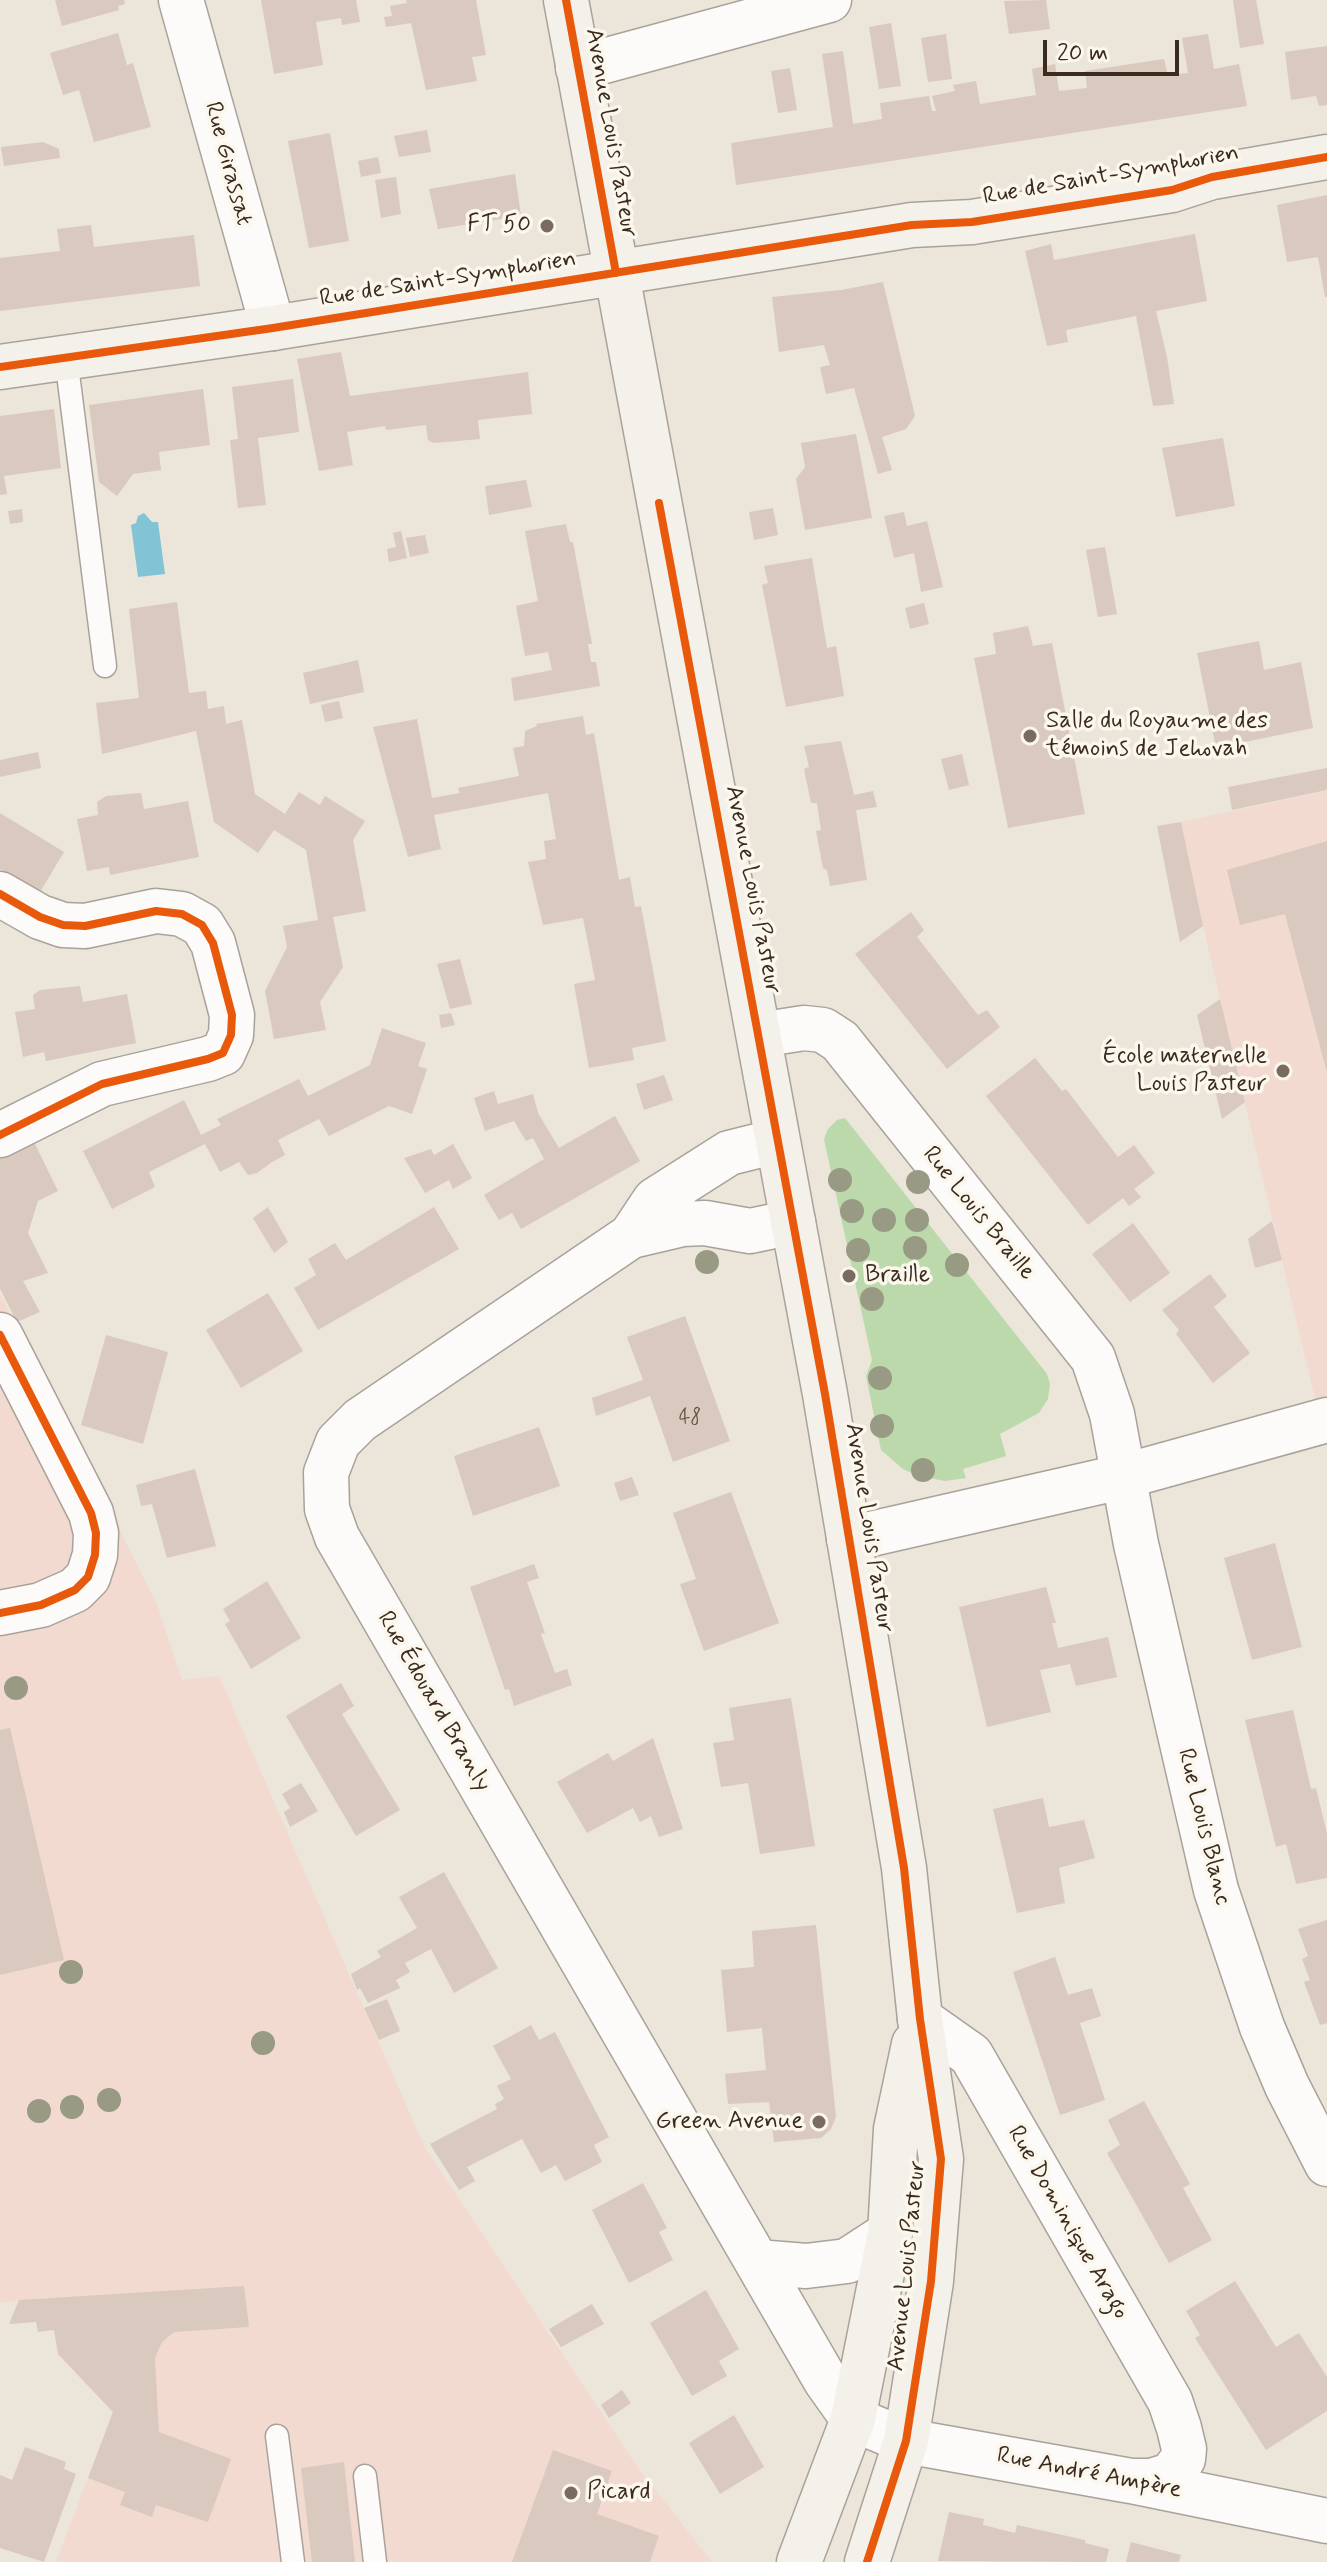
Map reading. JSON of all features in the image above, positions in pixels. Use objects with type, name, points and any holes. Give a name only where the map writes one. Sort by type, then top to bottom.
[{"type":"main road","name":"Avenue Louis Pasteur","points":[[566,0],[825,1394],[904,1868],[920,2019],[941,2159],[931,2281],[906,2441],[867,2562]]},
{"type":"main road","name":"Rue de Saint-Symphorien","points":[[0,367],[273,328],[912,225],[957,224],[1172,190],[1212,177],[1327,157]]},
{"type":"main road","name":"Avenue Louis Pasteur","points":[[799,2562],[853,2419],[890,2233],[896,2129],[920,2019]]},
{"type":"street","name":"Rue Girassat","points":[[181,0],[273,328]]},
{"type":"street","points":[[578,68],[829,0]]},
{"type":"street","points":[[0,894],[40,917],[63,925],[85,926],[156,911],[182,914],[202,925],[213,943],[232,1015],[231,1035],[223,1053],[102,1084],[0,1135]]},
{"type":"street","name":"Rue Louis Braille","points":[[759,1035],[804,1028],[823,1030],[840,1041],[1093,1358],[1105,1388],[1125,1476]]},
{"type":"street","name":"Rue Édouard Branly","points":[[631,1236],[655,1200],[729,1153],[777,1141]]},
{"type":"street","name":"Rue Édouard Branly","points":[[793,1222],[750,1231],[705,1223],[682,1224],[631,1236],[360,1420],[338,1442],[326,1473],[327,1509],[343,1548],[826,2381],[853,2419]]},
{"type":"street","points":[[0,1335],[91,1513],[96,1533],[95,1555],[88,1577],[75,1590],[41,1605],[0,1613]]},
{"type":"street","points":[[849,1539],[1125,1476],[1327,1420]]},
{"type":"street","name":"Rue Louis Blanc","points":[[1125,1476],[1136,1544],[1216,1890],[1262,2027],[1287,2086],[1327,2164]]},
{"type":"street","name":"Rue Dominique Arago","points":[[920,2019],[971,2055],[1170,2401],[1184,2449],[1213,2499]]},
{"type":"street","points":[[757,2262],[806,2266],[847,2261],[890,2233]]},
{"type":"street","name":"Rue André Ampère","points":[[853,2419],[906,2441],[1131,2481],[1327,2521]]},
{"type":"street","points":[[1131,2481],[1151,2481],[1171,2475],[1183,2459],[1184,2449]]},
{"type":"lane","points":[[66,358],[105,666]]},
{"type":"lane","points":[[277,2436],[293,2562]]},
{"type":"lane","points":[[365,2476],[375,2562]]},
{"type":"shaded area","name":"École maternelle Louis Pasteur","points":[[1327,791],[1327,1437],[1282,1260],[1181,822]]},
{"type":"shaded area","points":[[0,1294],[157,1604],[182,1680],[219,1676],[424,2146],[636,2465],[712,2562],[56,2562],[113,2412],[58,2354],[48,2297],[0,2303]]},
{"type":"green space","points":[[845,1118],[1047,1374],[1050,1384],[1048,1399],[1039,1413],[1000,1434],[1006,1456],[963,1469],[966,1478],[945,1481],[919,1476],[903,1469],[881,1450],[866,1376],[872,1360],[824,1139],[837,1120]]},
{"type":"water","points":[[144,513],[152,522],[158,522],[165,574],[138,577],[131,525]]},
{"type":"building","points":[[55,0],[124,0],[125,4],[118,6],[119,10],[62,26]]},
{"type":"building","points":[[261,0],[356,0],[360,22],[342,25],[341,18],[316,22],[323,65],[274,74]]},
{"type":"building","points":[[406,0],[476,0],[486,55],[472,57],[477,81],[426,90],[411,23],[386,27],[384,17],[392,16],[390,6],[407,3]]},
{"type":"building","points":[[1046,0],[1050,29],[1009,34],[1004,1]]},
{"type":"building","points":[[1233,0],[1256,0],[1264,44],[1240,48]]},
{"type":"building","points":[[891,23],[901,86],[879,89],[869,27]]},
{"type":"building","points":[[118,33],[127,65],[133,63],[151,127],[94,142],[79,90],[63,95],[50,53]]},
{"type":"building","points":[[946,34],[952,79],[928,82],[921,38]]},
{"type":"building","points":[[1208,34],[1214,69],[1239,64],[1247,106],[736,185],[731,143],[833,127],[822,54],[843,51],[853,124],[882,119],[880,103],[929,96],[932,111],[936,111],[932,96],[955,91],[953,85],[976,81],[980,104],[1036,95],[1032,69],[1055,64],[1059,91],[1087,88],[1085,71],[1164,59],[1168,75],[1188,73],[1182,38]]},
{"type":"building","points":[[1327,46],[1327,105],[1319,106],[1316,96],[1291,100],[1285,52]]},
{"type":"building","points":[[790,68],[797,110],[778,113],[771,71]]},
{"type":"building","points":[[427,130],[431,152],[399,157],[394,136]]},
{"type":"building","points":[[330,133],[349,241],[309,248],[288,141]]},
{"type":"building","points":[[43,142],[59,149],[60,158],[4,166],[1,147]]},
{"type":"building","points":[[378,157],[381,173],[361,177],[358,161]]},
{"type":"building","points":[[515,174],[521,216],[438,229],[429,189]]},
{"type":"building","points":[[396,177],[401,214],[381,218],[375,180]]},
{"type":"building","points":[[1327,195],[1325,297],[1318,257],[1287,262],[1277,205]]},
{"type":"building","points":[[91,225],[94,247],[194,235],[200,286],[0,311],[0,258],[60,251],[57,229]]},
{"type":"building","points":[[1195,234],[1207,301],[1156,311],[1174,404],[1153,406],[1136,316],[1066,330],[1068,342],[1047,346],[1025,251],[1051,244],[1054,260]]},
{"type":"building","points":[[883,282],[915,416],[906,429],[882,437],[892,470],[878,474],[854,388],[826,394],[820,367],[830,365],[824,345],[779,352],[772,297]]},
{"type":"building","points":[[341,352],[350,396],[528,372],[532,414],[478,420],[480,439],[433,443],[428,440],[426,425],[386,430],[385,426],[347,432],[353,465],[319,471],[297,359]]},
{"type":"building","points":[[293,379],[299,432],[258,438],[266,505],[238,508],[230,440],[238,439],[232,387]]},
{"type":"building","points":[[203,389],[210,445],[159,452],[161,470],[133,474],[117,496],[99,482],[89,405]]},
{"type":"building","points":[[54,409],[61,468],[4,476],[7,494],[0,495],[0,416]]},
{"type":"building","points":[[856,434],[872,518],[805,530],[796,479],[805,467],[801,443]]},
{"type":"building","points":[[1223,438],[1235,506],[1176,517],[1162,448]]},
{"type":"building","points":[[526,480],[532,507],[489,515],[485,486]]},
{"type":"building","points":[[773,508],[778,535],[754,540],[749,512]]},
{"type":"building","points":[[22,509],[23,522],[10,524],[8,511]]},
{"type":"building","points":[[904,512],[907,526],[927,521],[943,587],[921,592],[914,553],[894,558],[884,516]]},
{"type":"building","points":[[566,524],[570,542],[573,542],[592,644],[588,644],[591,662],[596,662],[600,686],[514,701],[511,678],[552,670],[548,652],[525,656],[516,606],[538,601],[525,531]]},
{"type":"building","points":[[401,531],[407,558],[389,562],[387,549],[396,547],[393,533]]},
{"type":"building","points":[[425,535],[429,553],[410,557],[406,538]]},
{"type":"building","points":[[1105,547],[1117,614],[1098,617],[1086,550]]},
{"type":"building","points":[[812,558],[827,648],[836,646],[844,696],[786,707],[762,585],[768,583],[764,566]]},
{"type":"building","points":[[177,602],[189,693],[206,691],[208,709],[224,706],[226,724],[242,720],[255,794],[285,814],[299,792],[320,805],[325,796],[365,821],[353,840],[366,911],[333,917],[343,967],[320,1002],[326,1030],[274,1039],[265,991],[287,947],[283,926],[318,920],[306,850],[274,830],[258,853],[214,822],[196,731],[102,754],[96,703],[139,698],[129,609]]},
{"type":"building","points":[[924,603],[929,624],[910,629],[905,608]]},
{"type":"building","name":"Salle du Royaume des témoins de Jehovah","points":[[1028,626],[1033,646],[1052,643],[1085,814],[1008,828],[974,658],[996,654],[993,633]]},
{"type":"building","points":[[1259,641],[1264,670],[1301,662],[1313,728],[1216,748],[1197,653]]},
{"type":"building","points":[[358,660],[364,692],[310,704],[303,673]]},
{"type":"building","points":[[339,701],[343,718],[325,722],[321,705]]},
{"type":"building","points":[[583,716],[586,735],[594,733],[619,880],[630,877],[635,907],[641,906],[666,1041],[632,1048],[634,1060],[589,1068],[574,984],[595,980],[583,918],[543,925],[528,862],[546,859],[544,841],[556,839],[548,793],[434,815],[441,849],[408,857],[373,727],[417,719],[432,798],[460,793],[458,788],[519,776],[513,748],[524,746],[525,731],[536,724]]},
{"type":"building","points":[[841,741],[854,795],[873,791],[877,807],[856,810],[867,880],[830,886],[816,831],[821,830],[817,803],[811,803],[804,769],[809,767],[804,746]]},
{"type":"building","points":[[38,752],[41,768],[0,777],[0,760]]},
{"type":"building","points":[[962,754],[969,785],[949,790],[941,759]]},
{"type":"building","points":[[1327,768],[1327,790],[1232,810],[1228,787]]},
{"type":"building","points":[[141,793],[144,809],[188,801],[199,857],[110,875],[109,867],[87,871],[77,819],[98,815],[97,802],[106,796]]},
{"type":"building","points":[[0,813],[64,852],[40,892],[0,869]]},
{"type":"building","points":[[1181,822],[1203,926],[1180,942],[1157,826]]},
{"type":"building","points":[[1327,841],[1326,1069],[1285,914],[1240,925],[1227,870]]},
{"type":"building","points":[[911,912],[924,930],[917,937],[978,1015],[987,1010],[1000,1027],[947,1069],[855,954]]},
{"type":"building","points":[[460,959],[472,1004],[450,1009],[437,964]]},
{"type":"building","points":[[80,986],[83,1002],[127,994],[136,1043],[46,1061],[44,1052],[23,1057],[15,1012],[35,1009],[33,995],[40,990]]},
{"type":"building","points":[[1220,999],[1245,1102],[1222,1119],[1197,1015]]},
{"type":"building","points":[[451,1013],[455,1025],[441,1028],[439,1015]]},
{"type":"building","points":[[382,1028],[426,1043],[418,1066],[427,1069],[412,1114],[389,1106],[329,1136],[319,1119],[278,1140],[285,1155],[257,1173],[248,1175],[239,1162],[220,1172],[205,1144],[149,1172],[155,1187],[112,1209],[83,1151],[184,1100],[201,1135],[221,1125],[217,1119],[299,1079],[308,1096],[370,1065]]},
{"type":"building","points":[[1035,1058],[1062,1091],[1066,1089],[1118,1157],[1134,1145],[1155,1173],[1134,1189],[1141,1197],[1129,1206],[1123,1198],[1088,1225],[986,1096]]},
{"type":"building","points":[[664,1075],[673,1100],[644,1110],[636,1084]]},
{"type":"building","points":[[494,1091],[498,1104],[533,1094],[538,1113],[559,1148],[615,1116],[640,1161],[521,1229],[512,1213],[499,1220],[484,1195],[544,1159],[533,1138],[526,1141],[514,1121],[485,1131],[474,1098]]},
{"type":"building","points":[[33,1140],[58,1191],[38,1201],[28,1233],[48,1273],[23,1281],[40,1312],[17,1322],[0,1289],[0,1157]]},
{"type":"building","points":[[453,1144],[472,1178],[453,1189],[449,1180],[425,1193],[404,1158],[431,1149],[434,1155]]},
{"type":"building","points":[[268,1207],[288,1242],[274,1253],[253,1218]]},
{"type":"building","points":[[434,1207],[459,1249],[318,1330],[294,1288],[316,1275],[308,1259],[335,1243],[346,1260]]},
{"type":"building","points":[[1272,1221],[1282,1260],[1255,1268],[1248,1239]]},
{"type":"building","points":[[1133,1223],[1170,1273],[1130,1302],[1092,1254]]},
{"type":"building","points":[[1210,1274],[1227,1296],[1214,1307],[1250,1353],[1213,1383],[1176,1334],[1179,1330],[1162,1310]]},
{"type":"building","points":[[268,1293],[303,1351],[241,1388],[206,1330]]},
{"type":"building","points":[[685,1316],[730,1441],[673,1462],[650,1396],[596,1416],[592,1398],[643,1380],[627,1337]]},
{"type":"building","points":[[106,1335],[168,1352],[143,1444],[81,1425]]},
{"type":"building","points":[[539,1427],[560,1486],[473,1516],[454,1456]]},
{"type":"building","points":[[195,1469],[216,1546],[167,1558],[152,1504],[141,1506],[136,1485]]},
{"type":"building","points":[[632,1477],[639,1495],[620,1501],[614,1483]]},
{"type":"building","points":[[731,1492],[779,1623],[704,1651],[680,1584],[696,1579],[673,1513]]},
{"type":"building","points":[[1275,1543],[1302,1647],[1252,1660],[1224,1558]]},
{"type":"building","points":[[534,1564],[539,1578],[527,1582],[545,1633],[541,1634],[555,1673],[567,1669],[572,1685],[514,1706],[509,1689],[505,1690],[470,1587]]},
{"type":"building","points":[[267,1581],[301,1638],[251,1669],[225,1624],[230,1621],[223,1609]]},
{"type":"building","points":[[1046,1587],[1056,1623],[1052,1623],[1058,1648],[1108,1637],[1117,1677],[1076,1686],[1070,1664],[1040,1670],[1051,1712],[987,1727],[959,1607]]},
{"type":"building","points":[[341,1683],[354,1706],[342,1714],[400,1810],[356,1836],[286,1716]]},
{"type":"building","points":[[791,1698],[815,1846],[760,1854],[748,1783],[721,1787],[713,1743],[734,1740],[729,1708]]},
{"type":"building","points":[[1293,1710],[1311,1789],[1316,1788],[1327,1834],[1327,1878],[1296,1884],[1286,1844],[1276,1847],[1245,1720]]},
{"type":"building","points":[[10,1728],[64,1960],[0,1975],[0,1730]]},
{"type":"building","points":[[653,1738],[683,1829],[659,1837],[651,1816],[640,1822],[633,1808],[587,1833],[557,1782],[608,1753],[613,1761]]},
{"type":"building","points":[[301,1783],[318,1811],[290,1827],[284,1812],[290,1808],[282,1794]]},
{"type":"building","points":[[1043,1798],[1049,1827],[1084,1820],[1095,1858],[1059,1868],[1065,1903],[1017,1913],[993,1809]]},
{"type":"building","points":[[444,1872],[498,1968],[454,1993],[431,1949],[405,1963],[410,1972],[396,1980],[400,1988],[368,2003],[360,1988],[357,1990],[351,1974],[381,1957],[377,1951],[417,1928],[399,1897]]},
{"type":"building","points":[[1327,1920],[1327,2023],[1320,2025],[1304,1982],[1310,1980],[1302,1959],[1308,1956],[1298,1929]]},
{"type":"building","points":[[816,1925],[836,2117],[831,2129],[821,2138],[774,2142],[769,2102],[728,2104],[725,2074],[766,2070],[762,2028],[727,2032],[721,1970],[754,1967],[752,1931]]},
{"type":"building","points":[[1055,1957],[1068,1995],[1092,1988],[1101,2016],[1080,2023],[1105,2100],[1060,2115],[1013,1972]]},
{"type":"building","points":[[387,1999],[400,2031],[379,2040],[364,2008]]},
{"type":"building","points":[[531,2025],[539,2040],[555,2032],[609,2137],[594,2145],[602,2162],[565,2181],[556,2165],[541,2173],[522,2139],[467,2167],[475,2181],[459,2190],[430,2144],[497,2109],[495,2104],[504,2099],[497,2086],[511,2079],[493,2046]]},
{"type":"building","points":[[1144,2101],[1190,2184],[1183,2188],[1212,2240],[1169,2263],[1107,2153],[1120,2145],[1108,2120]]},
{"type":"building","points":[[643,2183],[667,2228],[659,2232],[673,2260],[629,2283],[592,2210]]},
{"type":"building","points":[[1235,2281],[1276,2347],[1299,2333],[1327,2377],[1327,2411],[1266,2450],[1195,2338],[1200,2335],[1186,2311]]},
{"type":"building","points":[[244,2286],[249,2327],[174,2332],[162,2342],[155,2358],[159,2432],[231,2459],[208,2522],[156,2505],[152,2517],[120,2505],[125,2492],[88,2478],[113,2412],[58,2354],[54,2330],[38,2332],[36,2322],[9,2324],[19,2300]]},
{"type":"building","points":[[706,2290],[739,2349],[719,2361],[727,2376],[692,2396],[650,2323]]},
{"type":"building","points":[[592,2304],[604,2324],[561,2347],[549,2329]]},
{"type":"building","points":[[622,2390],[631,2403],[609,2418],[601,2405]]},
{"type":"building","points":[[734,2415],[764,2467],[720,2494],[689,2443]]},
{"type":"building","points":[[25,2447],[66,2462],[64,2469],[76,2474],[44,2562],[0,2548],[0,2475],[12,2480]]},
{"type":"building","name":"Picard","points":[[553,2450],[612,2471],[597,2514],[659,2536],[650,2562],[512,2562]]},
{"type":"building","points":[[344,2462],[355,2562],[312,2562],[301,2468]]},
{"type":"building","points":[[949,2512],[984,2519],[983,2525],[1015,2533],[1017,2525],[1085,2540],[1085,2543],[1109,2549],[1106,2562],[938,2561]]},
{"type":"building","points":[[1131,2542],[1181,2555],[1179,2562],[1126,2562]]},
{"type":"cycle path","points":[[566,0],[616,273]]},
{"type":"cycle path","points":[[0,367],[273,328],[912,225],[972,222],[1172,190],[1212,177],[1327,157]]},
{"type":"cycle path","points":[[659,503],[825,1394],[904,1868],[920,2019],[941,2159],[931,2281],[906,2441],[867,2562]]},
{"type":"cycle path","points":[[0,894],[40,917],[63,925],[85,926],[156,911],[182,914],[202,925],[213,943],[232,1015],[231,1035],[223,1053],[102,1084],[0,1135]]},
{"type":"cycle path","points":[[0,1335],[91,1513],[96,1533],[95,1555],[88,1577],[75,1590],[41,1605],[0,1613]]},
{"type":"place","name":"FT 50","points":[[547,226]]},
{"type":"place","name":"Salle du Royaume des témoins de Jehovah","points":[[1030,736]]},
{"type":"place","name":"École maternelle Louis Pasteur","points":[[1283,1071]]},
{"type":"place","name":"Braille","points":[[849,1276]]},
{"type":"place","name":"Green Avenue","points":[[819,2122]]},
{"type":"place","name":"Picard","points":[[571,2493]]}]
